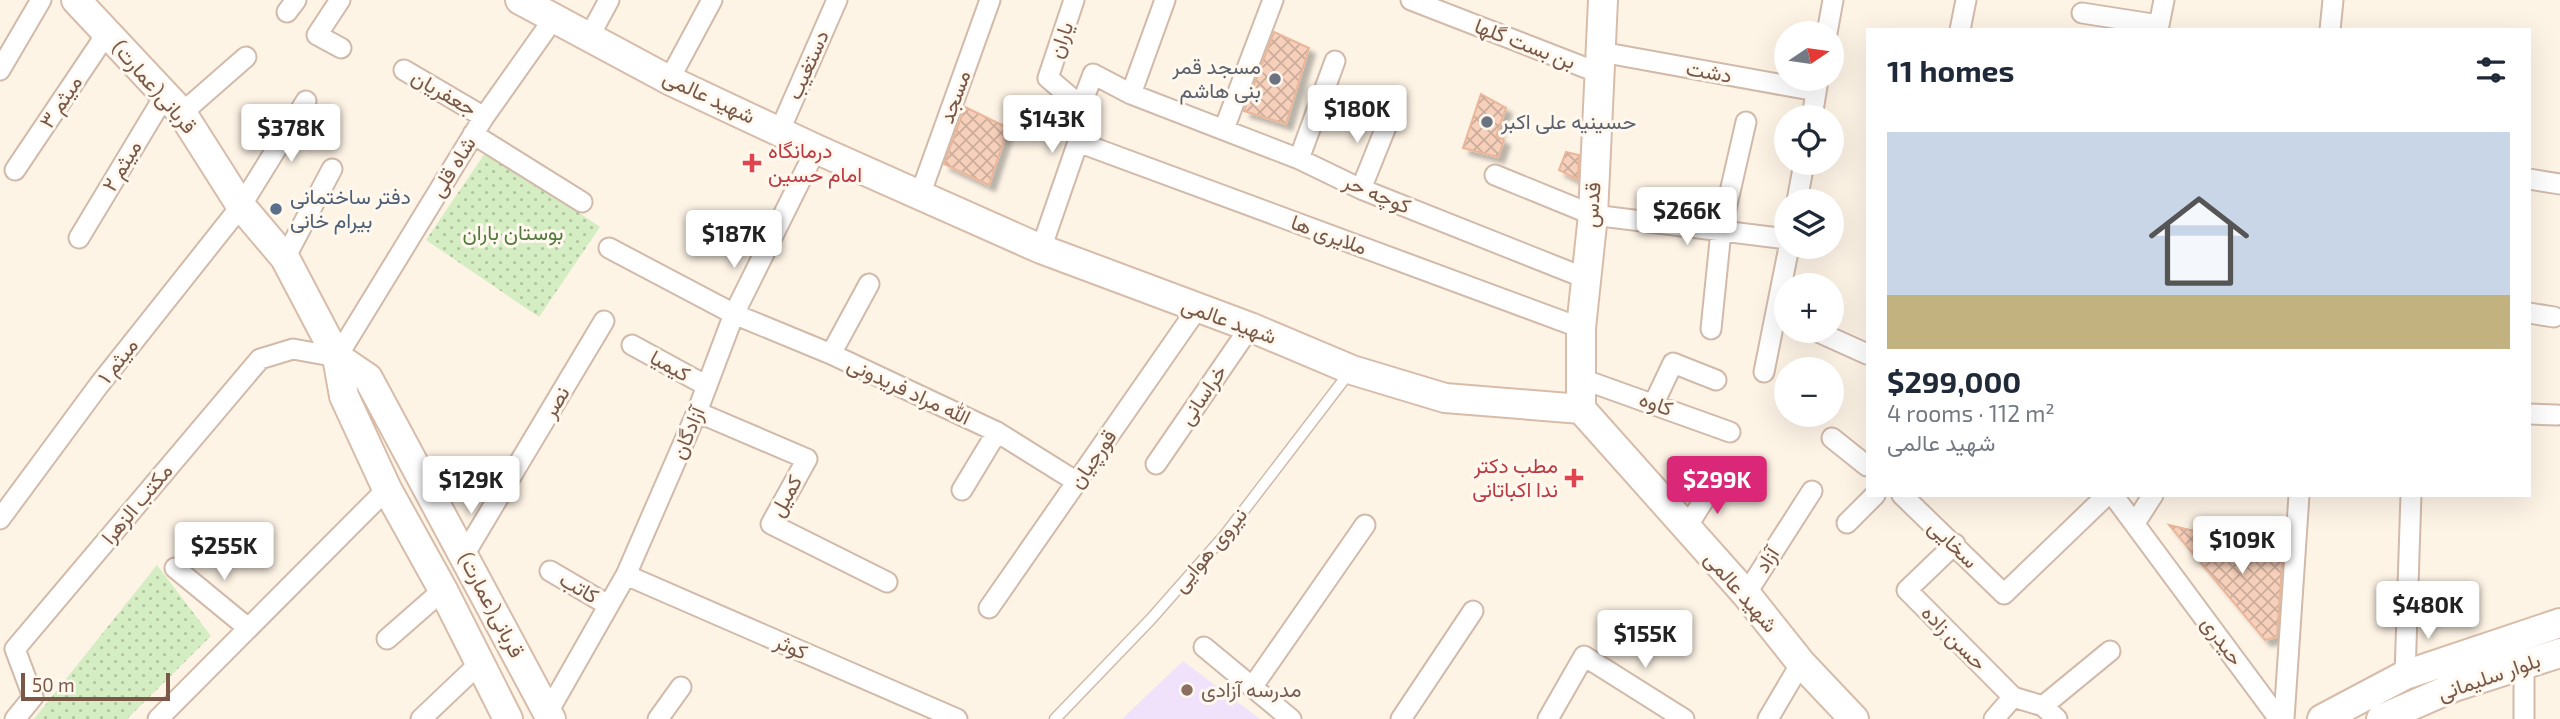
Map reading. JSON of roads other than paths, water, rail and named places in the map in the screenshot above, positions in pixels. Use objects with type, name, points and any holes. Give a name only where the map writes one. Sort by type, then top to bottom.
[{"type":"main road","name":"(عمارت)قربانی","points":[[76,0],[174,104],[241,206],[285,258],[337,356],[344,396],[387,489],[481,662],[508,719]]},
{"type":"main road","name":"شهید عالمی","points":[[520,0],[669,80],[816,149],[1041,248],[1250,327],[1352,370],[1445,397],[1581,409],[1685,530],[1746,594],[1801,663],[1854,719]]},
{"type":"main road","name":"قدس","points":[[1581,409],[1581,328],[1593,215],[1603,0]]},
{"type":"main road","name":"(عمارت)قربانی","points":[[337,356],[368,378],[549,716]]},
{"type":"main road","name":"بلوار سلیمانی","points":[[2322,719],[2405,675],[2560,623]]},
{"type":"main road","name":"بلوار سلیمانی","points":[[2381,719],[2454,687],[2560,653]]},
{"type":"street","points":[[0,71],[41,0]]},
{"type":"street","points":[[340,0],[317,35],[341,48]]},
{"type":"street","points":[[589,37],[609,0]]},
{"type":"street","points":[[669,80],[712,0]]},
{"type":"street","name":"دستغیب","points":[[780,130],[837,0]]},
{"type":"street","name":"مسجد","points":[[920,195],[990,0]]},
{"type":"street","name":"یاران","points":[[1074,0],[1048,78],[1081,106]]},
{"type":"street","points":[[1131,94],[1165,0]]},
{"type":"street","points":[[1224,130],[1273,0]]},
{"type":"street","name":"بن بست گلها","points":[[1411,0],[1600,62]]},
{"type":"street","points":[[1829,21],[1833,0]]},
{"type":"street","points":[[1960,28],[1966,0]]},
{"type":"street","points":[[2082,13],[2159,27],[2164,0]]},
{"type":"street","points":[[2330,28],[2333,0]]},
{"type":"street","name":"شاه قلی","points":[[337,356],[473,134],[554,18]]},
{"type":"street","name":"میثم ۳","points":[[15,170],[107,33]]},
{"type":"street","name":"میثم ۲","points":[[79,238],[174,104],[246,57]]},
{"type":"street","points":[[1299,159],[1335,61]]},
{"type":"street","name":"دشت","points":[[1600,62],[1774,80]]},
{"type":"street","name":"جعفریان","points":[[404,70],[484,117]]},
{"type":"street","name":"کوچه حر","points":[[1081,106],[1093,74],[1131,94],[1299,159],[1361,189],[1585,278]]},
{"type":"street","name":"میثم ۱","points":[[0,519],[99,385],[241,206],[306,101]]},
{"type":"street","points":[[1041,248],[1078,142],[1081,106]]},
{"type":"street","points":[[1361,189],[1390,117]]},
{"type":"street","points":[[1711,329],[1721,231],[1746,122]]},
{"type":"street","points":[[473,134],[582,202]]},
{"type":"street","name":"ملایری ها","points":[[1078,142],[1581,328]]},
{"type":"street","name":"آزادگان","points":[[549,716],[626,575],[697,412],[734,314],[816,149]]},
{"type":"street","points":[[285,258],[332,169]]},
{"type":"street","points":[[1495,175],[1593,215],[1774,237]]},
{"type":"street","points":[[2531,179],[2560,184]]},
{"type":"street","name":"الله مراد فریدونی","points":[[609,248],[734,314],[831,354],[997,432],[1077,482]]},
{"type":"street","points":[[831,354],[869,284]]},
{"type":"street","name":"قورچیان","points":[[989,608],[1197,309]]},
{"type":"street","points":[[2531,313],[2554,317]]},
{"type":"street","name":"نصر","points":[[464,555],[604,321]]},
{"type":"street","name":"خراسانی","points":[[1156,464],[1250,327]]},
{"type":"street","points":[[1764,372],[1774,340]]},
{"type":"street","points":[[1843,343],[1866,354]]},
{"type":"street","name":"کیمیا","points":[[632,345],[707,386]]},
{"type":"street","name":"مکتب الزهرا","points":[[15,719],[33,697],[15,649],[260,359],[293,349],[337,356]]},
{"type":"street","points":[[1654,403],[1674,362],[1716,380]]},
{"type":"street","name":"کاوه","points":[[1582,379],[1730,432]]},
{"type":"street","name":"کمیل","points":[[697,412],[807,459],[771,524],[887,582]]},
{"type":"street","points":[[2531,414],[2557,415]]},
{"type":"street","points":[[962,490],[997,432]]},
{"type":"street","points":[[1832,438],[1866,465]]},
{"type":"street","points":[[1685,530],[1716,481]]},
{"type":"street","points":[[158,719],[387,489]]},
{"type":"street","name":"آزاد","points":[[1746,594],[1812,491]]},
{"type":"street","points":[[1847,523],[1873,497]]},
{"type":"street","name":"سخایی","points":[[1904,497],[2004,594],[2105,497]]},
{"type":"street","name":"حیدری","points":[[2115,497],[2282,719]]},
{"type":"street","points":[[2135,523],[2152,497]]},
{"type":"street","points":[[2282,719],[2299,497]]},
{"type":"street","points":[[2405,675],[2411,497]]},
{"type":"street","points":[[1253,686],[1365,525]]},
{"type":"street","name":"حسن زاده","points":[[1955,544],[1907,590],[2013,697],[2050,712]]},
{"type":"street","points":[[175,568],[248,628]]},
{"type":"street","name":"کاتب","points":[[550,571],[608,605]]},
{"type":"street","name":"کوثر","points":[[626,575],[957,719]]},
{"type":"street","points":[[387,639],[443,590]]},
{"type":"street","points":[[1401,719],[1473,611]]},
{"type":"street","points":[[1205,646],[1291,719]]},
{"type":"street","points":[[2050,712],[2110,651]]},
{"type":"street","points":[[1548,719],[1584,656],[1684,719]]},
{"type":"street","points":[[421,719],[481,662]]},
{"type":"street","points":[[1768,719],[1801,663]]},
{"type":"street","points":[[2524,663],[2524,719]]},
{"type":"street","points":[[657,719],[681,687]]},
{"type":"street","points":[[1994,719],[2013,697]]},
{"type":"lane","name":"نیروی هوایی","points":[[1055,719],[1152,619],[1225,535],[1352,370]]},
{"type":"place","name":"مسجد قمر بنی هاشم","points":[[1275,79]]},
{"type":"place","name":"حسینیه علی اکبر","points":[[1487,122]]},
{"type":"place","name":"درمانگاه امام حسین","points":[[752,163]]},
{"type":"place","name":"دفتر ساختمانی بیرام خانی","points":[[276,209]]},
{"type":"place","name":"مطب دکتر ندا اکباتانی","points":[[1574,478]]},
{"type":"place","name":"مدرسه آزادی","points":[[1187,690]]},
{"type":"park label","name":"بوستان باران","points":[[513,233]]}]
